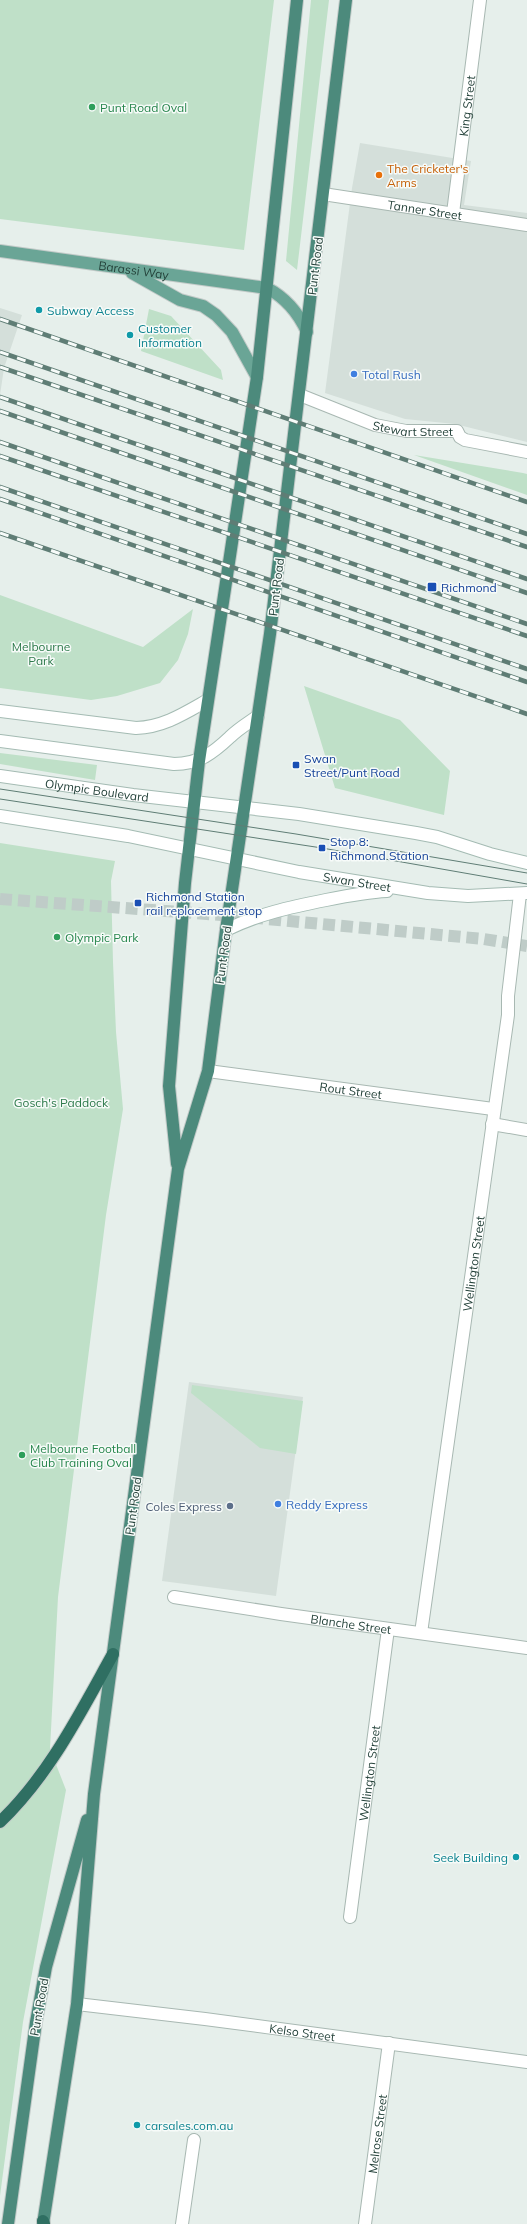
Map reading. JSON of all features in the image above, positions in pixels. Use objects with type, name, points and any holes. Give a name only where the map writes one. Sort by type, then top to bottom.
[{"type":"highway","name":"Punt Road","points":[[178,1169],[169,1086],[189,848],[199,761],[257,377],[297,0]]},
{"type":"highway","name":"Punt Road","points":[[45,2223],[77,2004],[94,1794],[178,1169],[208,1071],[226,930],[238,858],[270,634],[300,395],[346,0]]},
{"type":"highway","points":[[0,1822],[29,1792],[56,1755],[113,1654]]},
{"type":"highway","name":"Punt Road","points":[[8,2224],[36,2022],[46,1967],[94,1794]]},
{"type":"main road","name":"Barassi Way","points":[[0,251],[267,288]]},
{"type":"main road","points":[[126,269],[180,300],[203,306],[216,315],[232,332],[257,377]]},
{"type":"main road","points":[[267,288],[280,295],[291,306],[301,319],[307,332]]},
{"type":"street","name":"King Street","points":[[453,213],[480,0]]},
{"type":"street","name":"Tanner Street","points":[[323,194],[527,225]]},
{"type":"street","name":"Stewart Street","points":[[300,395],[376,425],[406,431],[457,431],[460,437],[465,440],[527,452]]},
{"type":"street","points":[[0,711],[136,728],[147,728],[171,721],[208,700]]},
{"type":"street","points":[[0,741],[174,764],[199,761],[212,753],[231,736],[258,716]]},
{"type":"street","name":"Olympic Boulevard","points":[[0,776],[194,802]]},
{"type":"street","points":[[194,802],[245,807],[437,836],[490,854],[527,863]]},
{"type":"street","points":[[0,816],[189,848]]},
{"type":"street","name":"Swan Street","points":[[189,848],[287,869],[412,891],[453,895],[524,894]]},
{"type":"street","points":[[226,930],[262,914],[283,909],[365,893],[412,891]]},
{"type":"street","name":"Wellington Street","points":[[421,1633],[493,1109],[508,1015],[508,996],[524,894]]},
{"type":"street","name":"Rout Street","points":[[208,1071],[493,1109]]},
{"type":"street","points":[[492,1124],[527,1130]]},
{"type":"street","name":"Blanche Street","points":[[174,1597],[527,1648]]},
{"type":"street","name":"Wellington Street","points":[[350,1917],[388,1629]]},
{"type":"street","name":"Kelso Street","points":[[77,2004],[389,2043],[527,2062]]},
{"type":"street","name":"Melrose Street","points":[[365,2224],[389,2043]]},
{"type":"street","points":[[182,2224],[194,2140]]},
{"type":"shaded area","points":[[360,143],[471,161],[464,205],[527,213],[527,442],[455,424],[405,419],[325,393],[352,188]]},
{"type":"shaded area","points":[[0,308],[22,315],[4,368],[0,395]]},
{"type":"shaded area","name":"Coles Express","points":[[189,1382],[303,1397],[276,1596],[162,1581]]},
{"type":"green space","points":[[0,0],[274,0],[244,250],[0,219]]},
{"type":"green space","points":[[311,0],[329,0],[297,270],[286,261]]},
{"type":"green space","points":[[149,309],[171,316],[221,370],[223,380],[141,351]]},
{"type":"green space","points":[[414,455],[527,474],[527,495]]},
{"type":"green space","name":"Melbourne Park","points":[[0,595],[143,647],[193,609],[188,634],[178,660],[160,683],[117,696],[91,700],[0,688]]},
{"type":"green space","points":[[304,686],[400,720],[450,771],[444,815],[335,788]]},
{"type":"green space","points":[[0,753],[97,765],[95,780],[0,764]]},
{"type":"green space","name":"Gosch's Paddock","points":[[0,843],[115,861],[111,881],[113,962],[116,1032],[123,1109],[106,1215],[58,1597],[50,1749],[66,1790],[23,2022],[0,2196]]},
{"type":"green space","points":[[192,1385],[303,1401],[296,1454],[260,1448],[191,1393]]},
{"type":"tunnel","points":[[0,899],[235,916],[484,939],[527,946]]},
{"type":"tram line","points":[[0,789],[296,834],[527,873]]},
{"type":"tram line","points":[[0,799],[322,848],[527,884]]},
{"type":"railway","points":[[0,319],[527,502]]},
{"type":"railway","points":[[0,352],[527,534]]},
{"type":"railway","points":[[0,367],[527,547]]},
{"type":"railway","points":[[0,397],[527,579]]},
{"type":"railway","points":[[0,411],[527,593]]},
{"type":"railway","points":[[0,442],[527,624]]},
{"type":"railway","points":[[0,456],[527,636]]},
{"type":"railway","points":[[0,487],[527,669]]},
{"type":"railway","points":[[0,499],[527,682]]},
{"type":"railway","points":[[0,533],[527,714]]},
{"type":"place","name":"Punt Road Oval","points":[[92,107]]},
{"type":"place","name":"The Cricketer's Arms","points":[[379,175]]},
{"type":"place","name":"Subway Access","points":[[39,310]]},
{"type":"place","name":"Customer Information","points":[[130,335]]},
{"type":"place","name":"Total Rush","points":[[354,374]]},
{"type":"place","name":"Richmond","points":[[432,587]]},
{"type":"place","name":"Swan Street/Punt Road","points":[[296,765]]},
{"type":"place","name":"Stop 8: Richmond Station","points":[[322,848]]},
{"type":"place","name":"Richmond Station rail replacement stop","points":[[138,903]]},
{"type":"place","name":"Olympic Park","points":[[57,937]]},
{"type":"place","name":"Melbourne Football Club Training Oval","points":[[22,1455]]},
{"type":"place","name":"Reddy Express","points":[[278,1504]]},
{"type":"place","name":"Coles Express","points":[[230,1506]]},
{"type":"place","name":"Seek Building","points":[[516,1857]]},
{"type":"place","name":"carsales.com.au","points":[[137,2125]]}]
